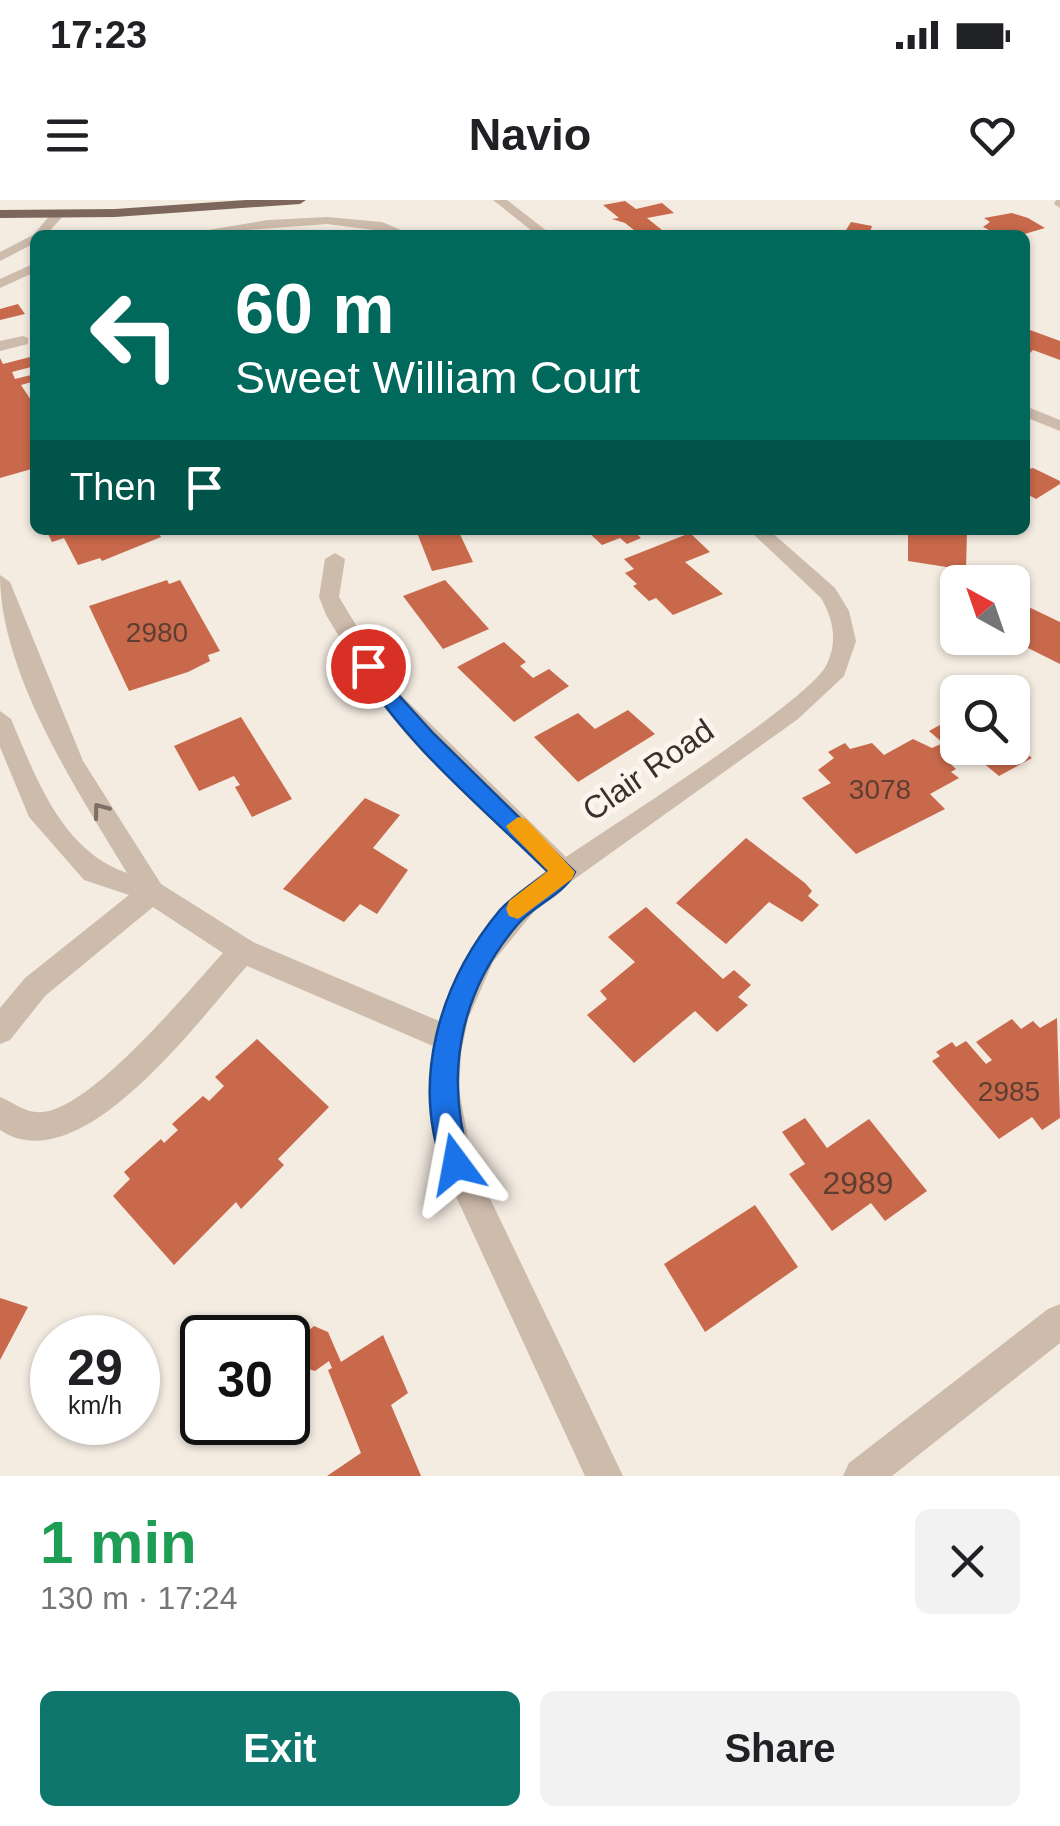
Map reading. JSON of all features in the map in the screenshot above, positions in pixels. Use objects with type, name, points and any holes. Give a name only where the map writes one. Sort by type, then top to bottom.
[{"type":"main road","points":[[0,214],[58,215],[300,200]]},
{"type":"street","points":[[498,200],[539,230]]},
{"type":"street","points":[[373,223],[386,214]]},
{"type":"street","points":[[44,230],[58,215]]},
{"type":"street","points":[[236,230],[316,222],[373,223],[392,230]]},
{"type":"street","points":[[0,257],[30,241]]},
{"type":"street","points":[[0,284],[30,269]]},
{"type":"street","points":[[0,346],[24,340]]},
{"type":"street","points":[[1030,413],[1060,426]]},
{"type":"street","name":"Clair Road","points":[[604,1476],[456,1164],[448,1136],[442,1080],[447,1038],[469,977],[491,941],[532,895],[790,713],[836,672],[845,641],[839,611],[828,593],[764,535]]},
{"type":"street","points":[[335,559],[329,597],[336,615],[386,694],[427,740],[564,872]]},
{"type":"street","points":[[0,582],[70,760],[92,799],[128,846],[152,892]]},
{"type":"street","points":[[0,719],[38,810],[92,872],[152,892],[243,952],[447,1038]]},
{"type":"street","points":[[0,1030],[35,986],[152,892]]},
{"type":"street","points":[[0,1112],[12,1122],[35,1128],[48,1126],[97,1102],[243,952]]},
{"type":"street","points":[[862,1476],[1060,1321]]},
{"type":"building","points":[[625,201],[636,209],[662,203],[674,213],[647,218],[662,230],[634,230],[612,219],[619,218],[603,205]]},
{"type":"building","points":[[1012,213],[1045,228],[1030,232],[989,230],[983,227],[990,222],[984,218]]},
{"type":"building","points":[[851,222],[872,226],[871,230],[846,230]]},
{"type":"building","points":[[18,304],[25,314],[0,320],[0,309]]},
{"type":"building","points":[[1030,330],[1060,341],[1060,360],[1033,350],[1030,353]]},
{"type":"building","points":[[30,357],[30,367],[12,372],[15,379],[30,375],[30,382],[21,385],[30,398],[30,469],[0,478],[0,358],[3,364]]},
{"type":"building","points":[[1030,469],[1060,484],[1036,499],[1030,496]]},
{"type":"building","points":[[48,535],[161,537],[102,561],[100,558],[78,565],[64,538],[52,542]]},
{"type":"building","points":[[418,535],[460,535],[473,562],[432,571]]},
{"type":"building","points":[[591,535],[641,538],[627,544],[620,538],[602,545]]},
{"type":"building","points":[[692,535],[710,552],[685,562],[723,594],[673,615],[656,598],[649,601],[633,586],[637,584],[625,573],[634,569],[624,559]]},
{"type":"building","points":[[908,535],[967,535],[966,565],[908,561]]},
{"type":"building","points":[[167,580],[169,584],[180,580],[220,651],[208,655],[210,661],[188,672],[129,691],[89,606]]},
{"type":"building","points":[[445,580],[489,629],[443,649],[403,596]]},
{"type":"building","points":[[1030,608],[1060,622],[1060,664],[1030,649]]},
{"type":"building","points":[[504,642],[526,662],[520,666],[533,678],[549,669],[569,686],[514,722],[457,667]]},
{"type":"building","points":[[628,710],[655,734],[578,782],[534,737],[578,713],[595,729]]},
{"type":"building","points":[[241,717],[292,799],[252,817],[235,787],[240,785],[234,776],[199,791],[174,746]]},
{"type":"building","points":[[940,725],[940,740],[929,731]]},
{"type":"building","points":[[913,739],[932,748],[940,744],[940,765],[952,765],[956,769],[951,772],[959,778],[930,794],[945,809],[856,854],[802,798],[831,783],[818,770],[834,758],[828,752],[845,743],[850,749],[872,743],[884,755]]},
{"type":"building","points":[[986,765],[1019,765],[999,776]]},
{"type":"building","points":[[365,798],[400,815],[373,848],[408,870],[377,914],[360,904],[344,922],[283,889]]},
{"type":"building","points":[[746,838],[805,883],[812,891],[808,896],[819,905],[802,922],[769,902],[726,944],[676,903]]},
{"type":"building","points":[[646,907],[723,979],[734,970],[751,985],[738,997],[748,1005],[717,1032],[695,1011],[634,1063],[587,1015],[607,999],[600,991],[635,962],[608,937]]},
{"type":"building","points":[[1057,1018],[1060,1118],[1042,1130],[1032,1117],[999,1139],[932,1061],[940,1056],[936,1052],[952,1042],[956,1047],[966,1041],[986,1064],[992,1060],[976,1042],[1012,1019],[1021,1029],[1033,1021],[1040,1028]]},
{"type":"building","points":[[257,1039],[329,1107],[278,1159],[284,1165],[241,1209],[236,1202],[174,1265],[113,1196],[130,1179],[124,1172],[161,1139],[164,1143],[178,1130],[172,1124],[203,1096],[209,1101],[224,1086],[215,1077]]},
{"type":"building","points":[[805,1118],[827,1148],[869,1119],[927,1191],[885,1221],[871,1203],[832,1231],[789,1174],[805,1164],[782,1132]]},
{"type":"building","points":[[755,1205],[798,1267],[705,1332],[664,1264]]},
{"type":"building","points":[[0,1298],[28,1307],[0,1360]]},
{"type":"building","points":[[314,1326],[328,1332],[341,1362],[383,1335],[408,1393],[391,1405],[421,1476],[327,1476],[361,1453],[328,1370],[332,1368],[329,1361],[315,1371],[310,1369],[310,1329]]},
{"type":"slow traffic","points":[[518,826],[564,872],[518,909]]},
{"type":"route","points":[[368,666],[386,694],[427,740],[564,872],[510,916],[469,977],[447,1038],[442,1080],[448,1136],[456,1164]]}]
